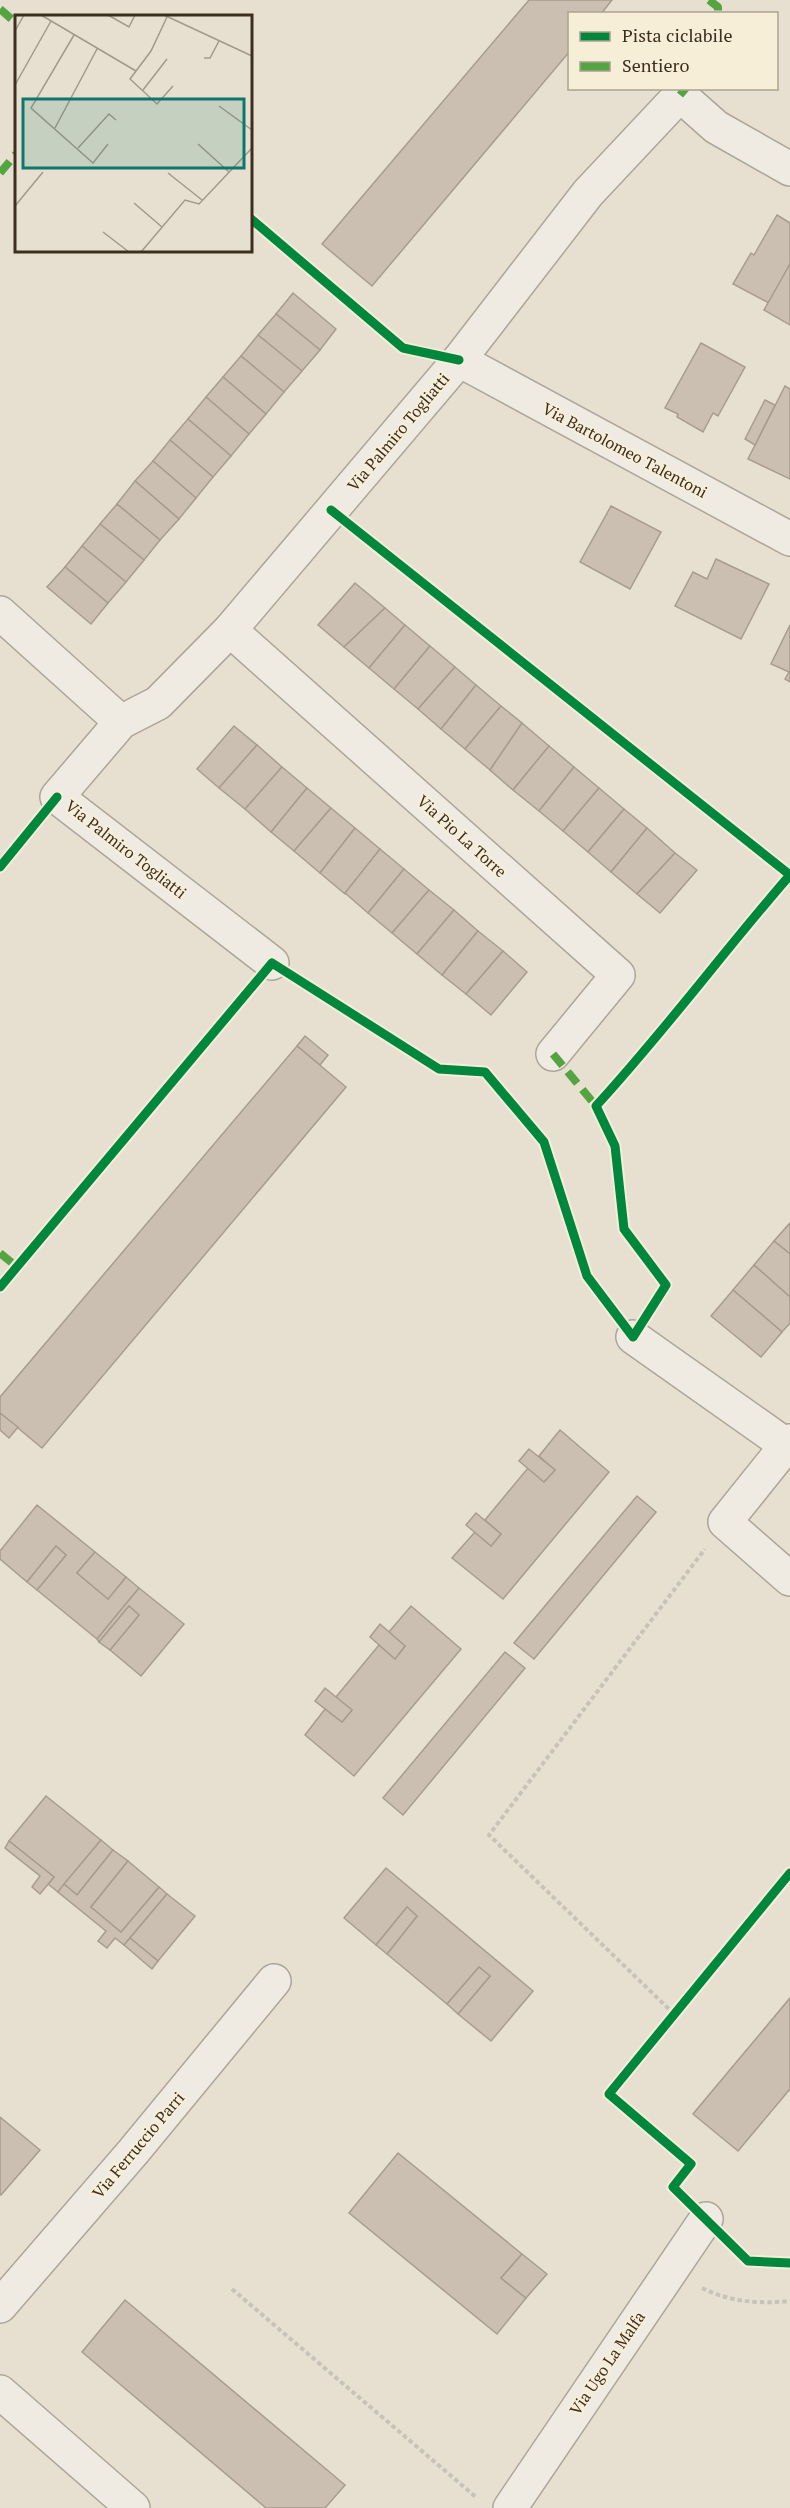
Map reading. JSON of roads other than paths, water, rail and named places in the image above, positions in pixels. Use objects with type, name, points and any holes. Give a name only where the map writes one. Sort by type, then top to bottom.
[{"type":"street","name":"Via Palmiro Togliatti","points":[[272,963],[57,797],[121,722],[158,704],[230,630],[459,360],[588,193],[680,95],[716,127],[790,169]]},
{"type":"street","name":"Via Bartolomeo Talentoni","points":[[459,360],[790,539]]},
{"type":"street","points":[[0,613],[121,722]]},
{"type":"street","name":"Via Pio La Torre","points":[[230,630],[618,975],[553,1054]]},
{"type":"street","points":[[633,1337],[788,1443],[725,1522],[790,1579]]},
{"type":"street","name":"Via Ferruccio Parri","points":[[0,2306],[134,2152],[274,1981]]},
{"type":"street","name":"Via Ugo La Malfa","points":[[495,2504],[706,2219]]},
{"type":"street","points":[[0,2392],[133,2508]]}]
